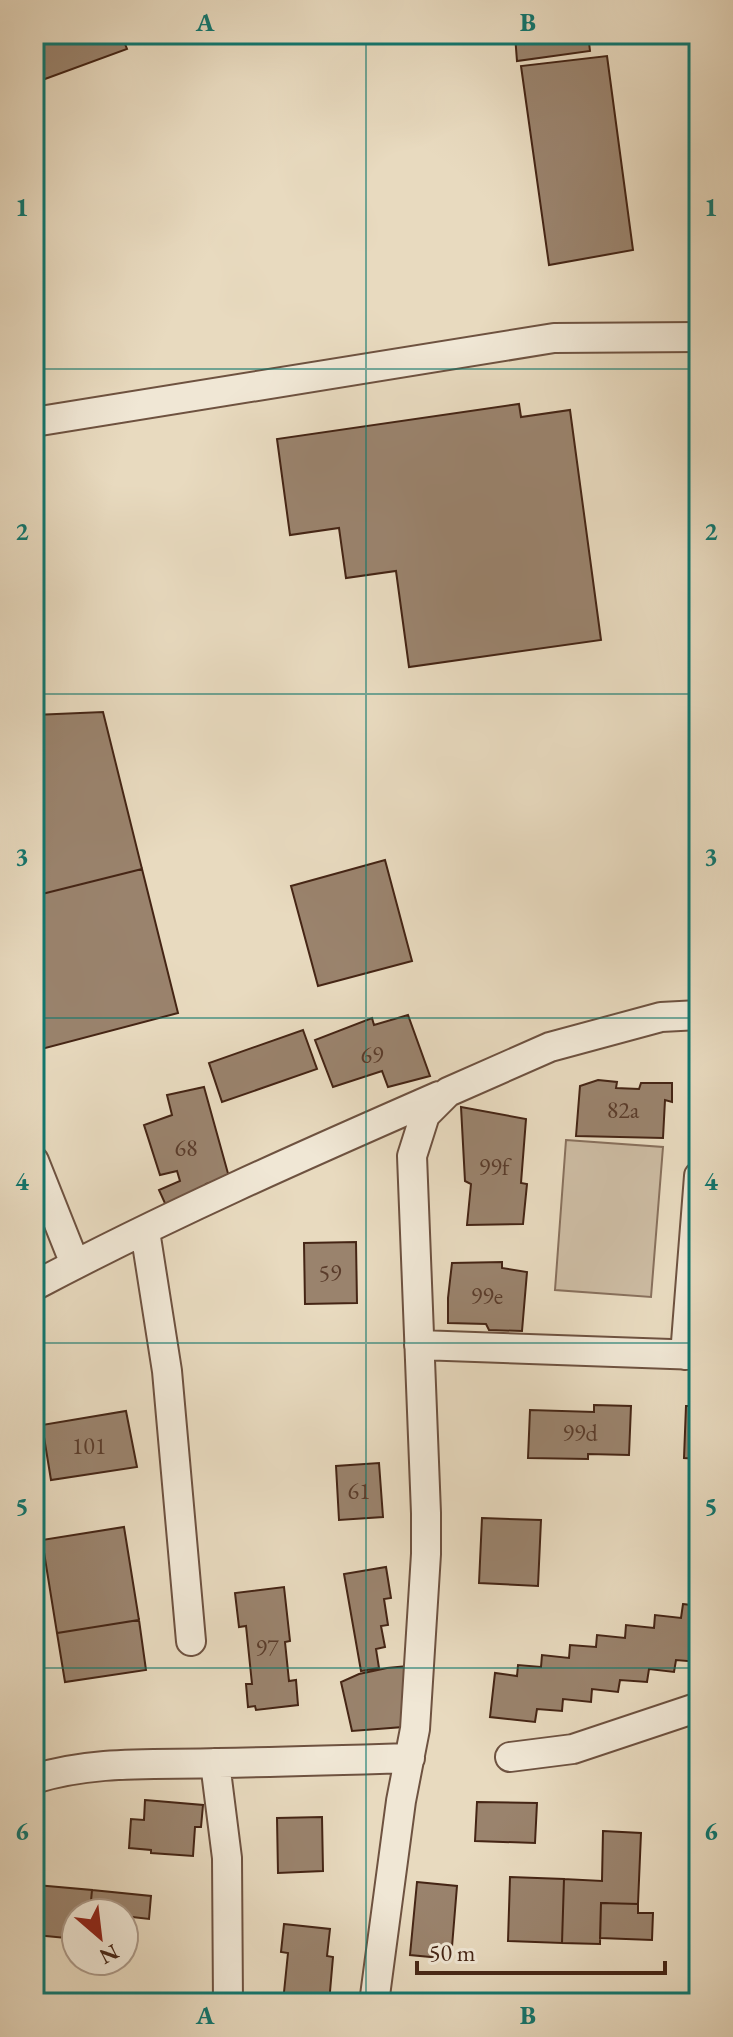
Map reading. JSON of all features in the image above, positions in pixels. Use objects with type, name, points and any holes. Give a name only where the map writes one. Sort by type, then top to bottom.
[{"type":"street","points":[[34,422],[554,338],[699,337]]},
{"type":"street","points":[[34,1286],[269,1171],[550,1047],[661,1017],[699,1015]]},
{"type":"street","points":[[374,2003],[401,1801],[415,1729],[426,1554],[412,1156],[425,1115],[448,1092]]},
{"type":"street","points":[[34,1161],[75,1264]]},
{"type":"street","points":[[419,1345],[692,1355],[699,1176]]},
{"type":"street","points":[[145,1231],[167,1371],[191,1641]]},
{"type":"street","points":[[510,1757],[573,1749],[699,1707]]},
{"type":"street","points":[[34,1779],[60,1771],[115,1764],[410,1758]]},
{"type":"street","points":[[215,1763],[227,1858],[228,2003]]},
{"type":"shaded area","points":[[566,1140],[663,1147],[651,1297],[555,1290]]},
{"type":"building","points":[[34,34],[121,34],[127,49],[34,83]]},
{"type":"building","points":[[588,34],[590,51],[517,61],[515,35]]},
{"type":"building","points":[[607,56],[633,250],[549,265],[521,66]]},
{"type":"building","points":[[519,404],[521,417],[570,410],[601,640],[409,667],[396,571],[346,578],[339,528],[290,535],[277,439]]},
{"type":"building","points":[[103,712],[142,869],[34,896],[34,715]]},
{"type":"building","points":[[385,860],[412,961],[318,986],[291,886]]},
{"type":"building","points":[[142,869],[178,1013],[34,1051],[34,896]]},
{"type":"building","points":[[408,1015],[430,1076],[388,1087],[382,1071],[333,1087],[315,1040],[372,1018],[374,1025]]},
{"type":"building","points":[[303,1030],[317,1069],[222,1102],[209,1063]]},
{"type":"building","points":[[598,1080],[617,1082],[616,1088],[639,1089],[641,1083],[672,1083],[672,1102],[665,1100],[663,1138],[576,1136],[580,1086]]},
{"type":"building","points":[[204,1087],[229,1177],[206,1184],[207,1192],[168,1210],[159,1190],[180,1181],[177,1171],[160,1175],[144,1125],[172,1115],[167,1095]]},
{"type":"building","points":[[461,1107],[526,1119],[521,1183],[527,1184],[523,1224],[467,1225],[471,1184],[465,1181]]},
{"type":"building","points":[[356,1242],[357,1303],[305,1304],[304,1243]]},
{"type":"building","points":[[502,1262],[502,1268],[527,1272],[522,1331],[489,1330],[486,1324],[448,1323],[452,1263]]},
{"type":"building","points":[[594,1405],[631,1406],[629,1455],[588,1454],[588,1459],[528,1458],[530,1410],[594,1412]]},
{"type":"building","points":[[686,1406],[699,1406],[699,1459],[684,1458]]},
{"type":"building","points":[[126,1411],[137,1467],[51,1480],[42,1425]]},
{"type":"building","points":[[379,1463],[383,1517],[339,1520],[336,1466]]},
{"type":"building","points":[[482,1518],[541,1520],[538,1586],[479,1583]]},
{"type":"building","points":[[124,1527],[139,1620],[57,1633],[42,1540]]},
{"type":"building","points":[[386,1567],[391,1598],[384,1599],[388,1625],[381,1626],[385,1647],[376,1649],[379,1668],[361,1671],[344,1574]]},
{"type":"building","points":[[284,1587],[290,1641],[285,1642],[289,1681],[296,1680],[298,1705],[256,1710],[255,1706],[248,1707],[246,1684],[252,1684],[246,1626],[239,1627],[235,1593]]},
{"type":"building","points":[[683,1604],[699,1606],[699,1662],[676,1660],[674,1672],[649,1669],[647,1682],[620,1680],[618,1692],[592,1689],[591,1702],[563,1699],[562,1711],[537,1709],[535,1722],[490,1717],[495,1673],[517,1676],[518,1665],[541,1667],[542,1655],[569,1658],[570,1645],[596,1647],[597,1635],[625,1638],[626,1625],[654,1628],[655,1615],[681,1618]]},
{"type":"building","points":[[139,1620],[146,1670],[65,1682],[57,1633]]},
{"type":"building","points":[[407,1666],[403,1727],[352,1731],[341,1682],[359,1674]]},
{"type":"building","points":[[145,1800],[203,1805],[201,1827],[195,1827],[193,1856],[129,1848],[131,1819],[144,1820]]},
{"type":"building","points":[[477,1802],[537,1803],[535,1843],[475,1841]]},
{"type":"building","points":[[322,1817],[323,1871],[278,1873],[277,1818]]},
{"type":"building","points":[[603,1831],[641,1833],[638,1904],[601,1903],[600,1944],[562,1943],[564,1879],[602,1881]]},
{"type":"building","points":[[510,1877],[564,1879],[562,1943],[508,1941]]},
{"type":"building","points":[[417,1882],[457,1886],[451,1959],[410,1955]]},
{"type":"building","points":[[36,1885],[92,1890],[91,1897],[60,1897],[60,1937],[36,1935],[38,1910],[34,1909]]},
{"type":"building","points":[[92,1890],[151,1896],[149,1919],[140,1918],[140,1897],[91,1897]]},
{"type":"building","points":[[601,1903],[638,1904],[638,1913],[653,1913],[652,1940],[600,1938]]},
{"type":"building","points":[[284,1924],[330,1929],[327,1956],[333,1957],[329,2003],[283,2002],[288,1953],[281,1952]]},
{"type":"building","points":[[176,1994],[197,1999],[196,2003],[173,2003]]}]
